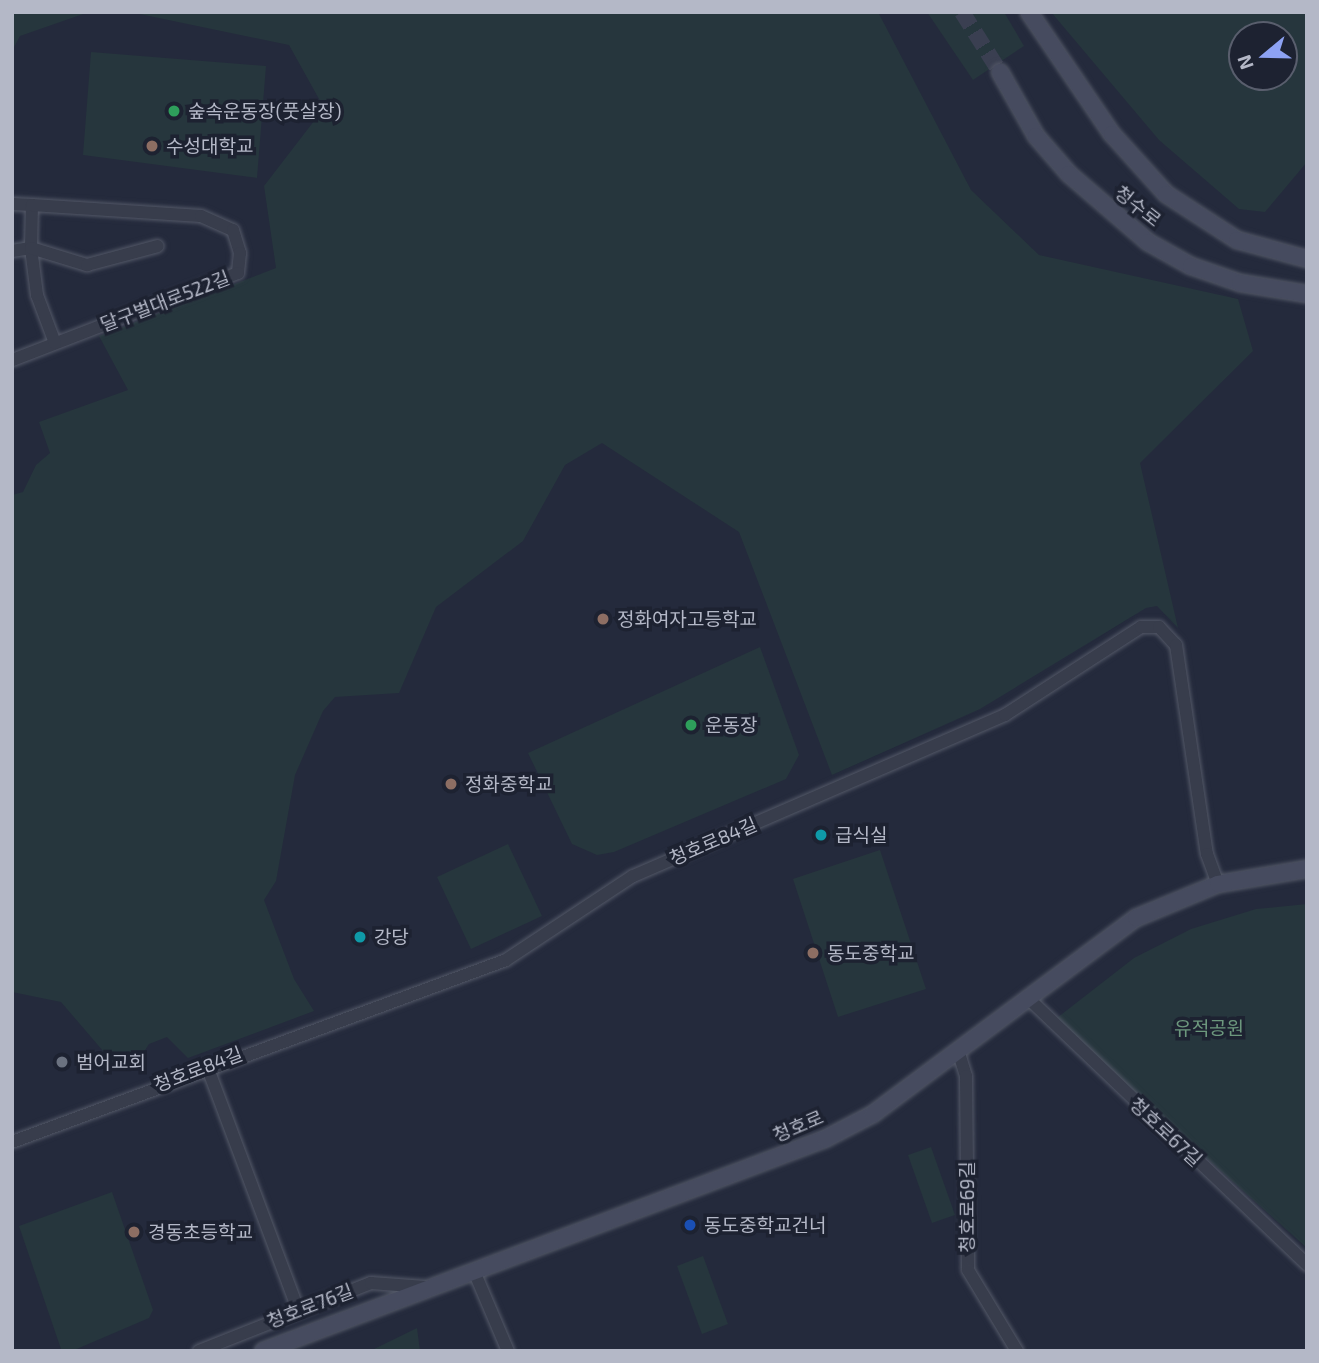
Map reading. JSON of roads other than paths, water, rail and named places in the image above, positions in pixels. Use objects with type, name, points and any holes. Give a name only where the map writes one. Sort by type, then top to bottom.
[{"type":"main road","name":"청수로","points":[[1029,12],[1112,134],[1166,194],[1197,220],[1237,240],[1307,259]]},
{"type":"main road","name":"청수로","points":[[1000,72],[1036,136],[1060,164],[1148,242],[1240,283],[1307,294]]},
{"type":"main road","name":"청호로","points":[[263,1351],[425,1287],[825,1139],[873,1114],[1136,918],[1218,884],[1307,869]]},
{"type":"street","name":"달구벌대로522길","points":[[12,204],[201,216],[233,230],[240,253],[238,273],[12,360]]},
{"type":"street","points":[[32,205],[31,248],[37,295],[55,344]]},
{"type":"street","points":[[12,251],[31,248],[87,265],[158,246]]},
{"type":"street","name":"청호로84길","points":[[12,1142],[206,1066],[506,960],[633,876],[1004,715],[1149,625],[1176,645],[1207,854],[1218,884]]},
{"type":"street","name":"청호로67길","points":[[1027,997],[1307,1265]]},
{"type":"street","name":"청호로69길","points":[[958,1050],[966,1083],[968,1270],[1017,1351]]},
{"type":"street","points":[[206,1066],[298,1310]]},
{"type":"street","points":[[474,1271],[508,1351]]},
{"type":"street","name":"청호로76길","points":[[199,1351],[371,1283],[425,1287]]},
{"type":"tunnel","points":[[962,12],[1000,72]]},
{"type":"place","name":"숲속운동장(풋살장)","points":[[174,111]]},
{"type":"place","name":"수성대학교","points":[[152,146]]},
{"type":"place","name":"정화여자고등학교","points":[[603,619]]},
{"type":"place","name":"운동장","points":[[691,725]]},
{"type":"place","name":"정화중학교","points":[[451,784]]},
{"type":"place","name":"급식실","points":[[821,835]]},
{"type":"place","name":"강당","points":[[360,937]]},
{"type":"place","name":"동도중학교","points":[[813,953]]},
{"type":"place","name":"범어교회","points":[[62,1062]]},
{"type":"place","name":"동도중학교건너","points":[[690,1225]]},
{"type":"place","name":"경동초등학교","points":[[134,1232]]},
{"type":"park label","name":"유적공원","points":[[1209,1028]]}]
